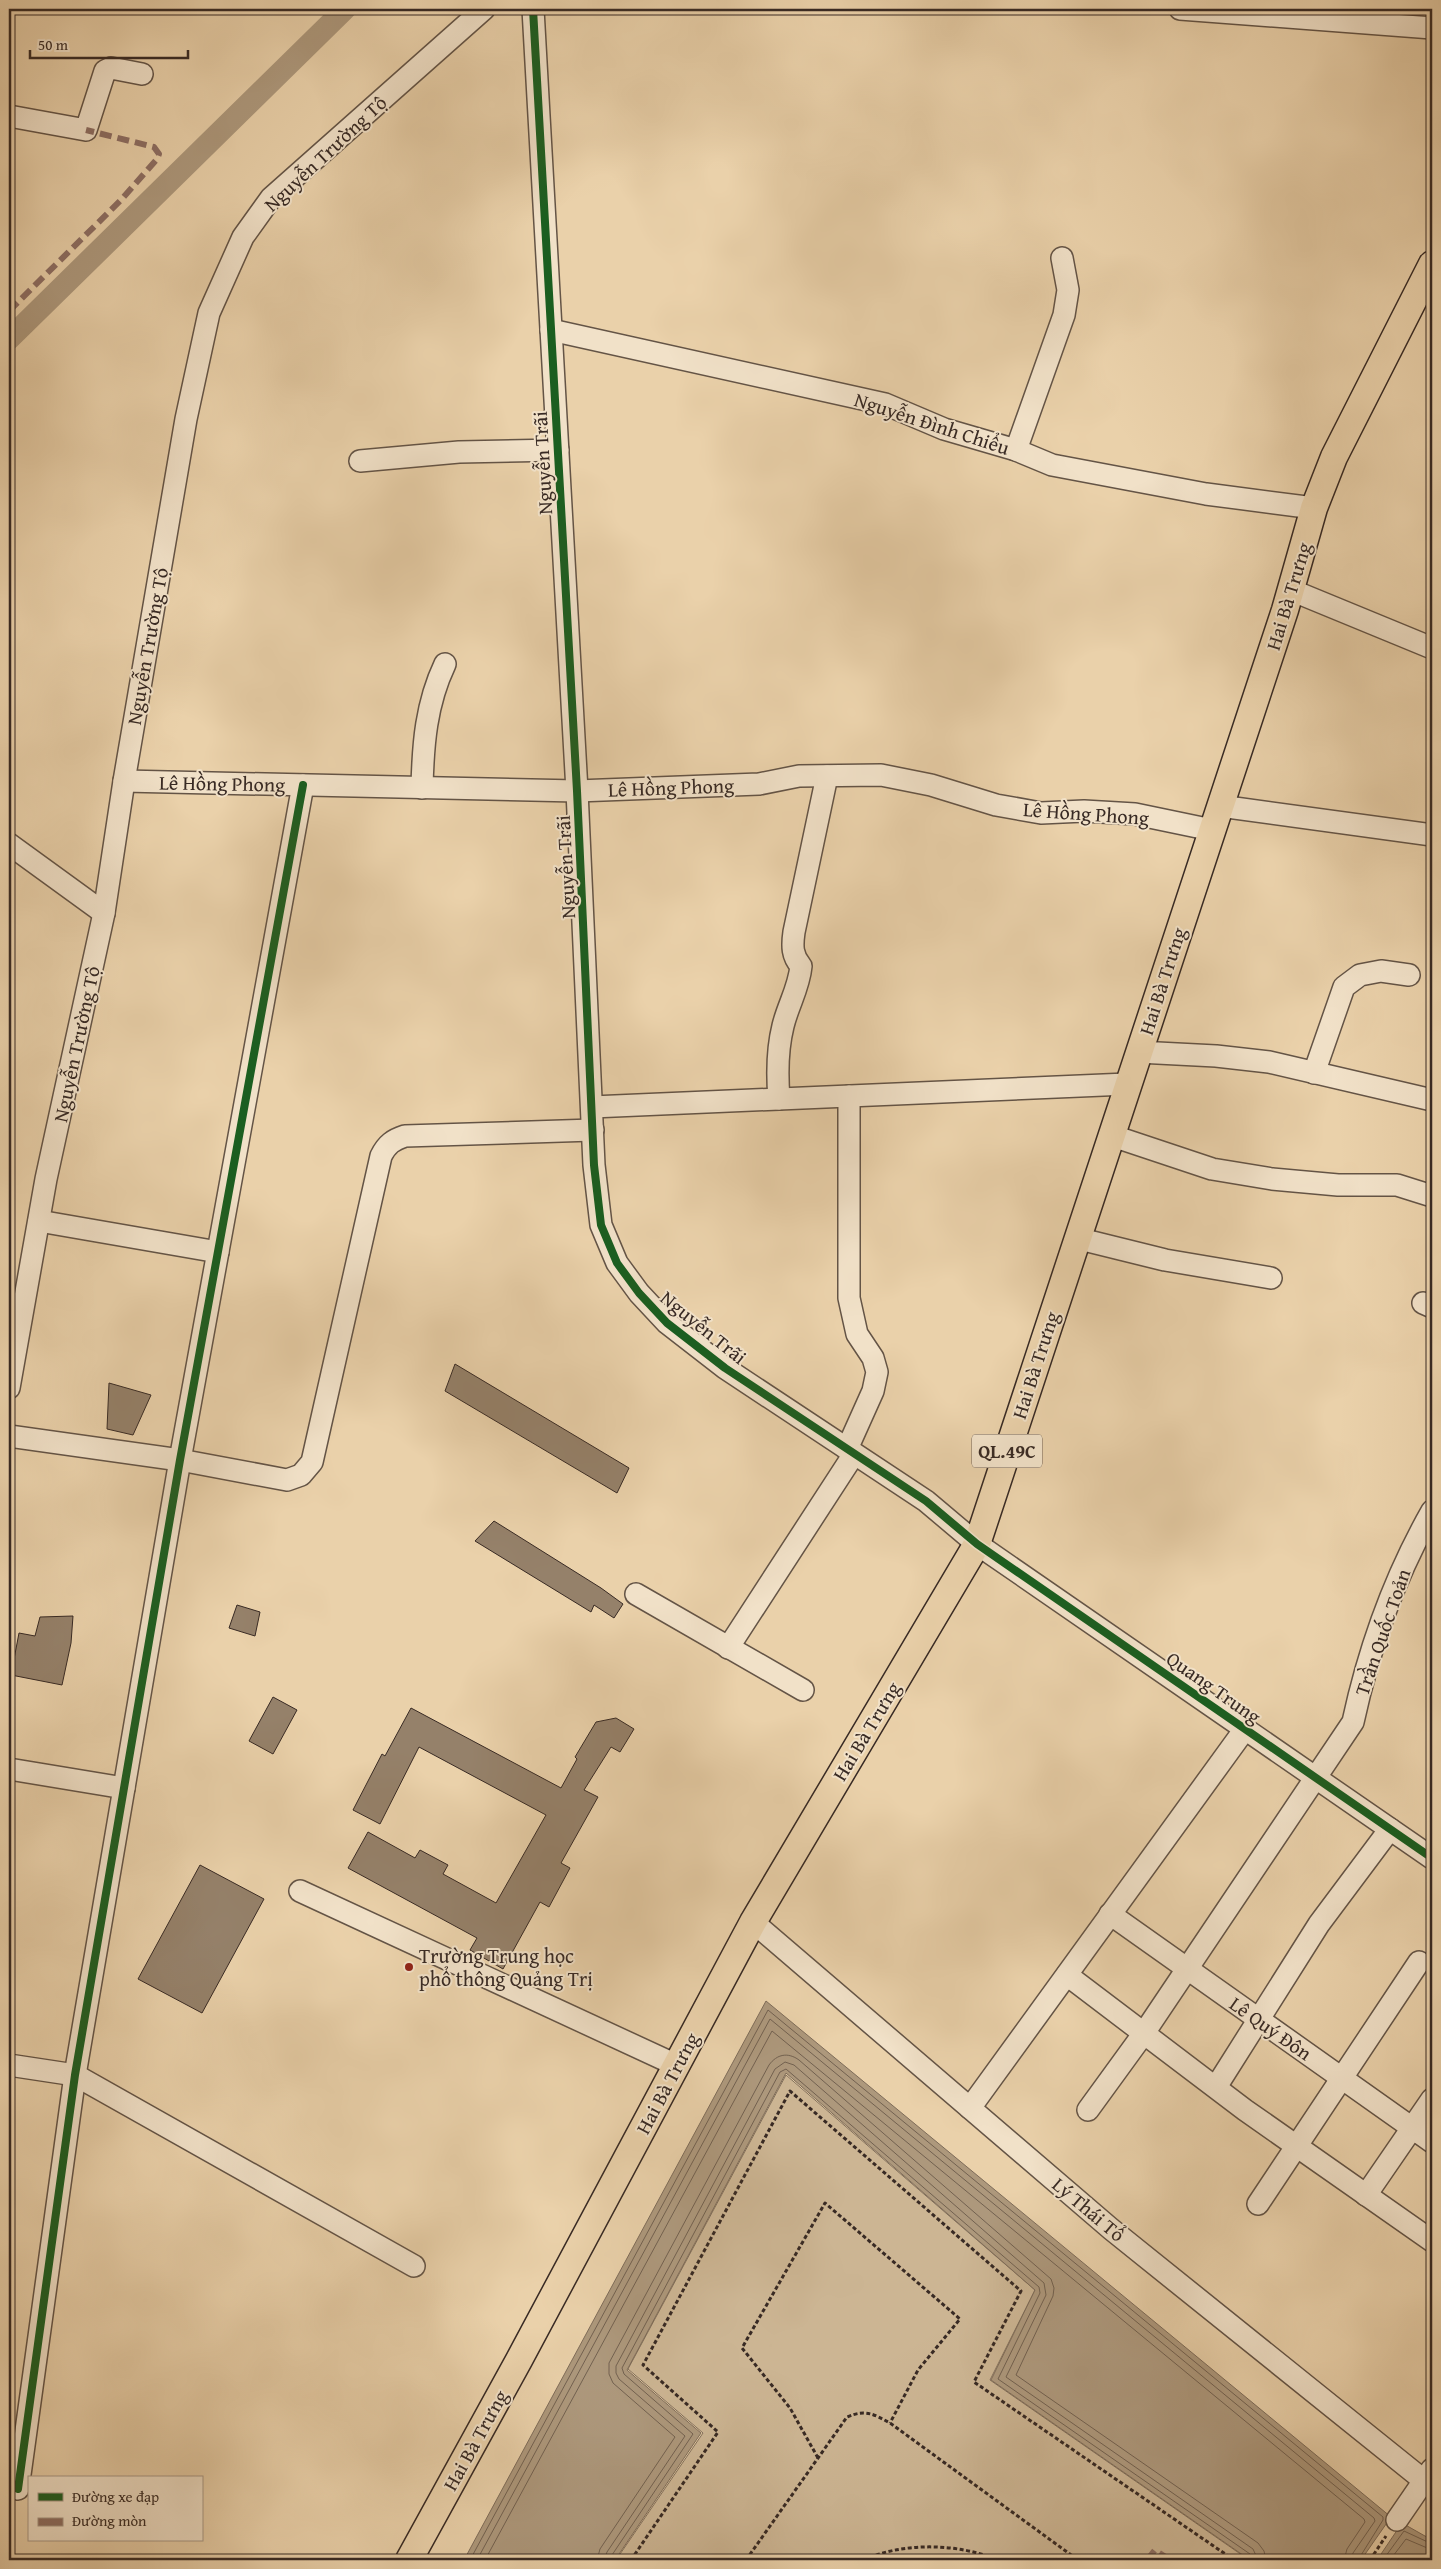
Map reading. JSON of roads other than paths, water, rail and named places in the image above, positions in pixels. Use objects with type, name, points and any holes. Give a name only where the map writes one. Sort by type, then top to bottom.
[{"type":"main road","name":"Hai Bà Trưng","points":[[409,2560],[753,1922],[977,1544],[1076,1238],[1291,590],[1314,508],[1334,457],[1431,272]]},
{"type":"street","name":"Nguyễn Trường Tộ","points":[[9,1388],[39,1221],[104,913],[124,781],[186,418],[209,313],[243,237],[271,198],[484,9]]},
{"type":"street","name":"Nguyễn Trãi","points":[[533,9],[577,791],[593,1130],[601,1225],[617,1263],[639,1293],[666,1323],[725,1368],[926,1501],[977,1544]]},
{"type":"street","points":[[1180,9],[1432,28]]},
{"type":"street","points":[[9,116],[86,130],[105,71],[111,68],[142,74]]},
{"type":"street","points":[[1016,450],[1067,303],[1067,278],[1062,258]]},
{"type":"street","name":"Nguyễn Đình Chiểu","points":[[551,330],[885,404],[944,429],[1016,450],[1052,465],[1206,494],[1314,508]]},
{"type":"street","points":[[360,461],[459,452],[558,450]]},
{"type":"street","points":[[1291,590],[1432,648]]},
{"type":"street","points":[[422,788],[425,727],[436,684],[445,664]]},
{"type":"street","name":"Lê Hồng Phong","points":[[124,781],[577,791],[759,784],[800,776],[881,775],[931,785],[996,805],[1041,813],[1084,811],[1134,814],[1212,830]]},
{"type":"street","points":[[779,1099],[777,1061],[783,1026],[800,979],[801,966],[794,959],[792,945],[827,776]]},
{"type":"street","points":[[19,2489],[75,2075],[180,1460],[303,785]]},
{"type":"street","points":[[1220,806],[1432,835]]},
{"type":"street","points":[[9,844],[104,913]]},
{"type":"street","points":[[1314,1073],[1344,987],[1360,975],[1381,971],[1409,975]]},
{"type":"street","points":[[1138,1052],[1225,1057],[1269,1062],[1432,1100]]},
{"type":"street","points":[[592,1107],[1127,1084]]},
{"type":"street","points":[[728,1648],[851,1451],[873,1391],[877,1372],[873,1358],[857,1334],[849,1298],[849,1096]]},
{"type":"street","points":[[9,1436],[180,1460],[287,1480],[301,1475],[308,1469],[314,1452],[381,1156],[394,1140],[405,1136],[593,1130]]},
{"type":"street","points":[[1110,1135],[1212,1169],[1272,1179],[1328,1184],[1397,1185],[1432,1196]]},
{"type":"street","points":[[39,1221],[218,1252]]},
{"type":"street","points":[[1076,1238],[1165,1260],[1271,1278]]},
{"type":"street","name":"Trần Quốc Toản","points":[[1088,2110],[1144,2033],[1296,1803],[1316,1778],[1353,1722],[1365,1668],[1410,1550],[1432,1511]]},
{"type":"street","name":"Quang Trung","points":[[977,1544],[1432,1858]]},
{"type":"street","points":[[636,1594],[802,1690]]},
{"type":"street","points":[[970,2108],[1245,1728]]},
{"type":"street","points":[[9,1769],[124,1788]]},
{"type":"street","points":[[1216,2087],[1319,1924],[1390,1829]]},
{"type":"street","points":[[300,1891],[676,2065]]},
{"type":"street","name":"Lê Quý Đôn","points":[[1110,1914],[1432,2142]]},
{"type":"street","name":"Lý Thái Tổ","points":[[753,1922],[1111,2229],[1429,2479]]},
{"type":"street","points":[[1258,2204],[1420,1962]]},
{"type":"street","points":[[1067,1975],[1216,2087],[1432,2241]]},
{"type":"street","points":[[9,2065],[75,2075],[414,2266]]},
{"type":"street","points":[[1366,2195],[1432,2099]]},
{"type":"street","points":[[1397,2520],[1429,2479]]},
{"type":"water","points":[[766,2001],[1391,2517],[1361,2560],[1250,2560],[991,2380],[1035,2290],[786,2073],[627,2370],[701,2433],[615,2560],[464,2560]]},
{"type":"water","points":[[1402,2523],[1432,2540],[1432,2560],[1377,2560]]},
{"type":"waterway","points":[[9,339],[345,9]]},
{"type":"place","name":"Trường Trung học phổ thông Quảng Trị","points":[[409,1967]]}]
